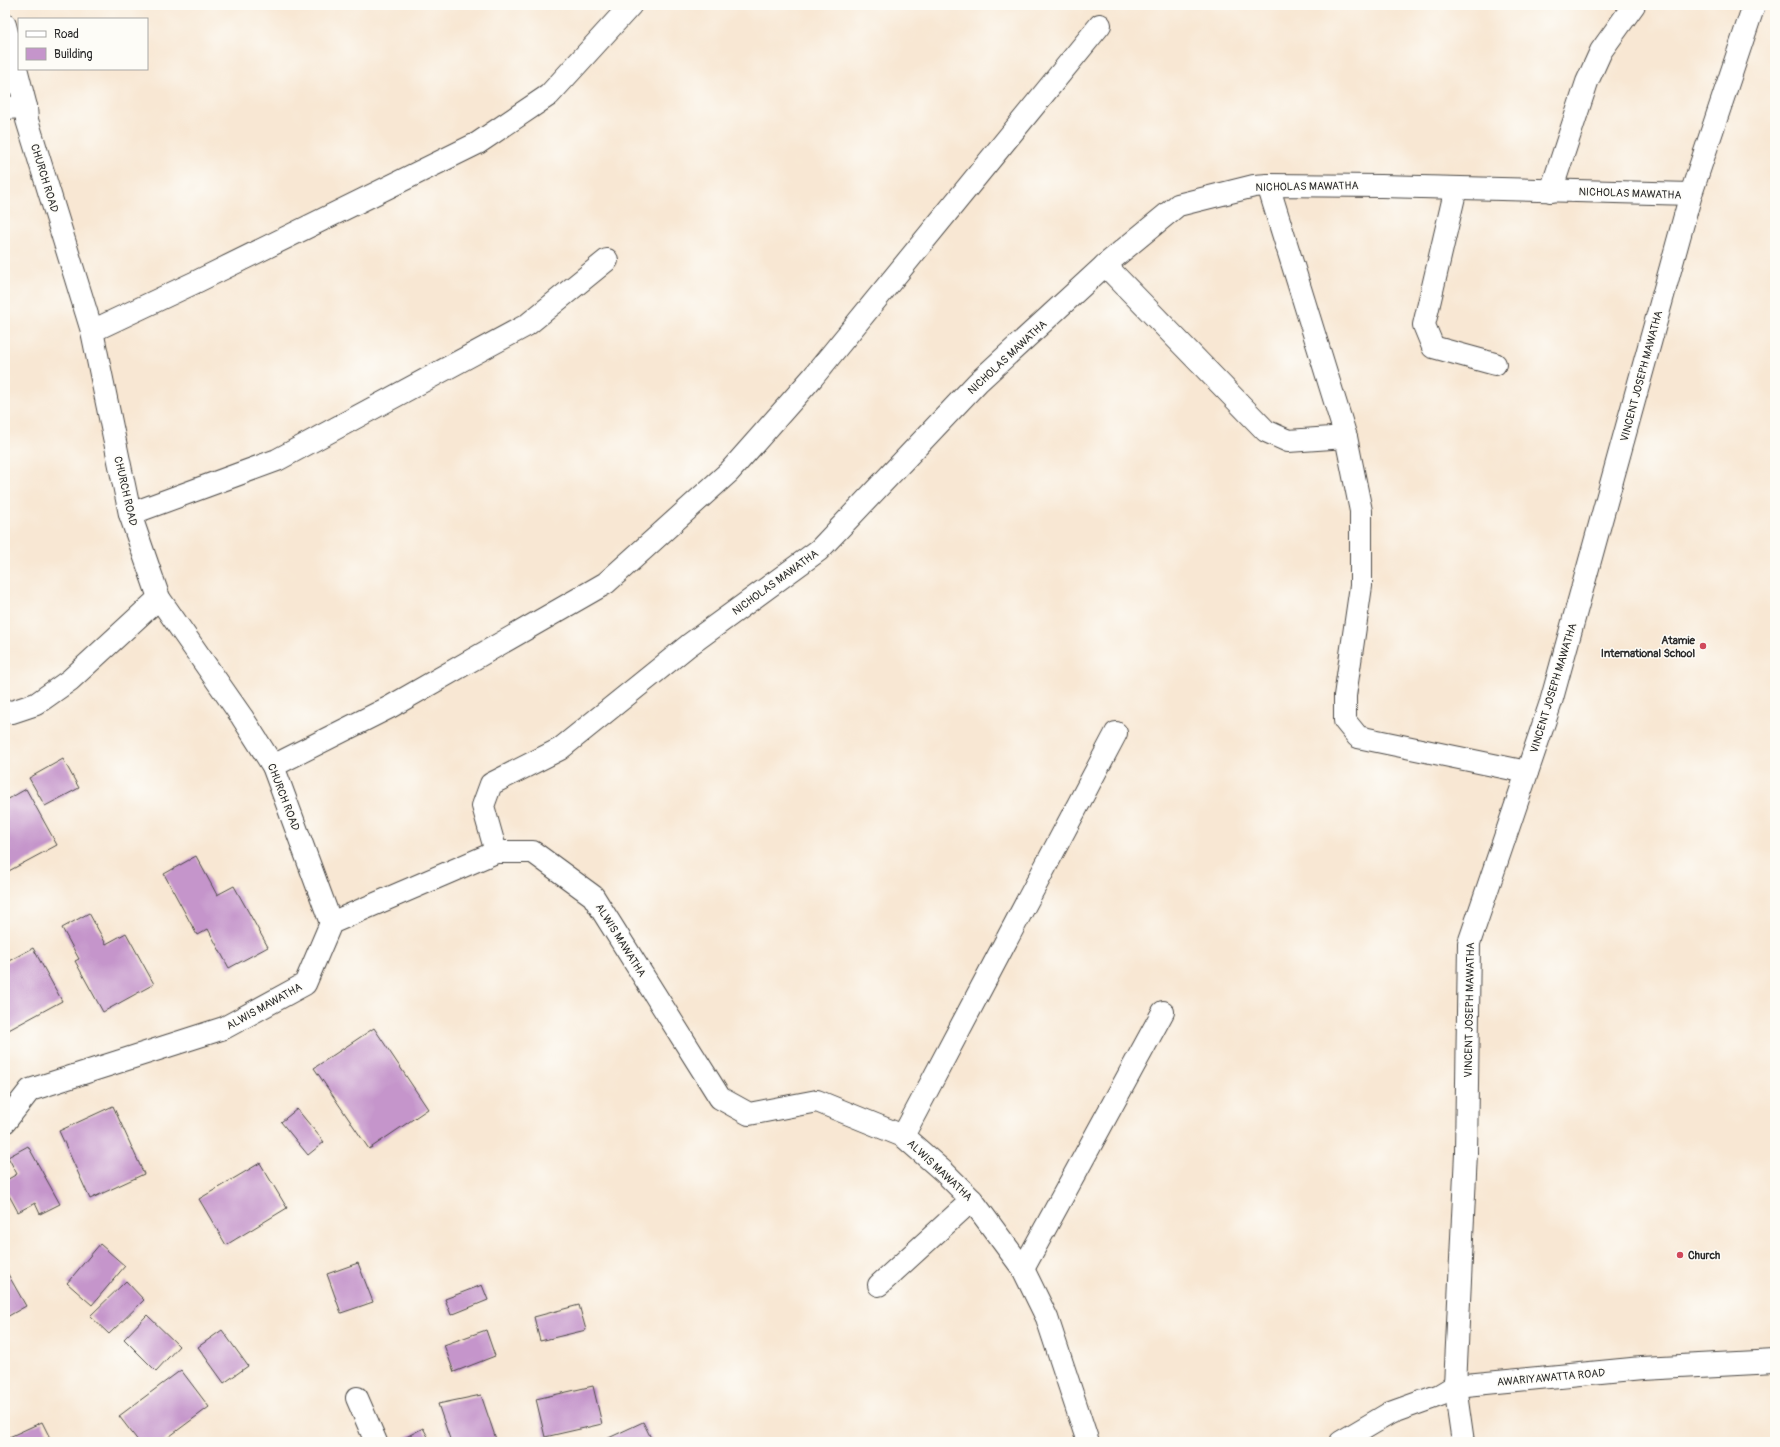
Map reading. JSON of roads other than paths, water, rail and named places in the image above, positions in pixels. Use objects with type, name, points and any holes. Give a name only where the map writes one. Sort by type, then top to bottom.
[{"type":"street","points":[[92,331],[198,282],[478,142],[549,94],[631,5]]},
{"type":"street","points":[[1551,191],[1587,82],[1601,51],[1634,5]]},
{"type":"street","name":"VINCENT JOSEPH MAWATHA","points":[[1463,1442],[1455,1386],[1466,1153],[1468,943],[1553,695],[1692,194],[1754,5]]},
{"type":"street","name":"CHURCH ROAD","points":[[5,25],[16,108],[27,120],[92,331],[130,514],[159,598],[242,717],[273,766],[331,923]]},
{"type":"street","points":[[273,766],[390,707],[606,583],[729,472],[813,377],[1100,25]]},
{"type":"street","points":[[1268,185],[1346,437],[1361,511],[1361,586],[1345,696],[1345,721],[1358,737],[1527,772]]},
{"type":"street","name":"NICHOLAS MAWATHA","points":[[496,852],[483,806],[491,784],[560,749],[689,645],[819,550],[978,382],[1105,265],[1178,205],[1254,186],[1268,185],[1692,194]]},
{"type":"street","points":[[1456,188],[1424,325],[1432,347],[1495,364]]},
{"type":"street","points":[[130,514],[277,460],[527,325],[607,260]]},
{"type":"street","points":[[1105,265],[1266,431],[1288,441],[1346,437]]},
{"type":"street","points":[[5,711],[12,712],[36,704],[70,680],[159,598]]},
{"type":"street","points":[[903,1136],[1116,732]]},
{"type":"street","name":"ALWIS MAWATHA","points":[[5,1122],[30,1090],[224,1028],[305,984],[331,923],[496,852],[534,852],[593,896],[720,1098],[749,1114],[817,1101],[903,1136],[972,1200],[1023,1269],[1047,1318],[1088,1442]]},
{"type":"street","points":[[1023,1269],[1162,1012]]},
{"type":"street","points":[[879,1286],[972,1200]]},
{"type":"street","name":"AWARIYAWATTA ROAD","points":[[1341,1442],[1390,1413],[1440,1395],[1455,1386],[1642,1368],[1775,1361]]},
{"type":"street","points":[[357,1398],[376,1442]]},
{"type":"place","name":"Atamie International School","points":[[1703,646]]},
{"type":"place","name":"Church","points":[[1680,1255]]}]
